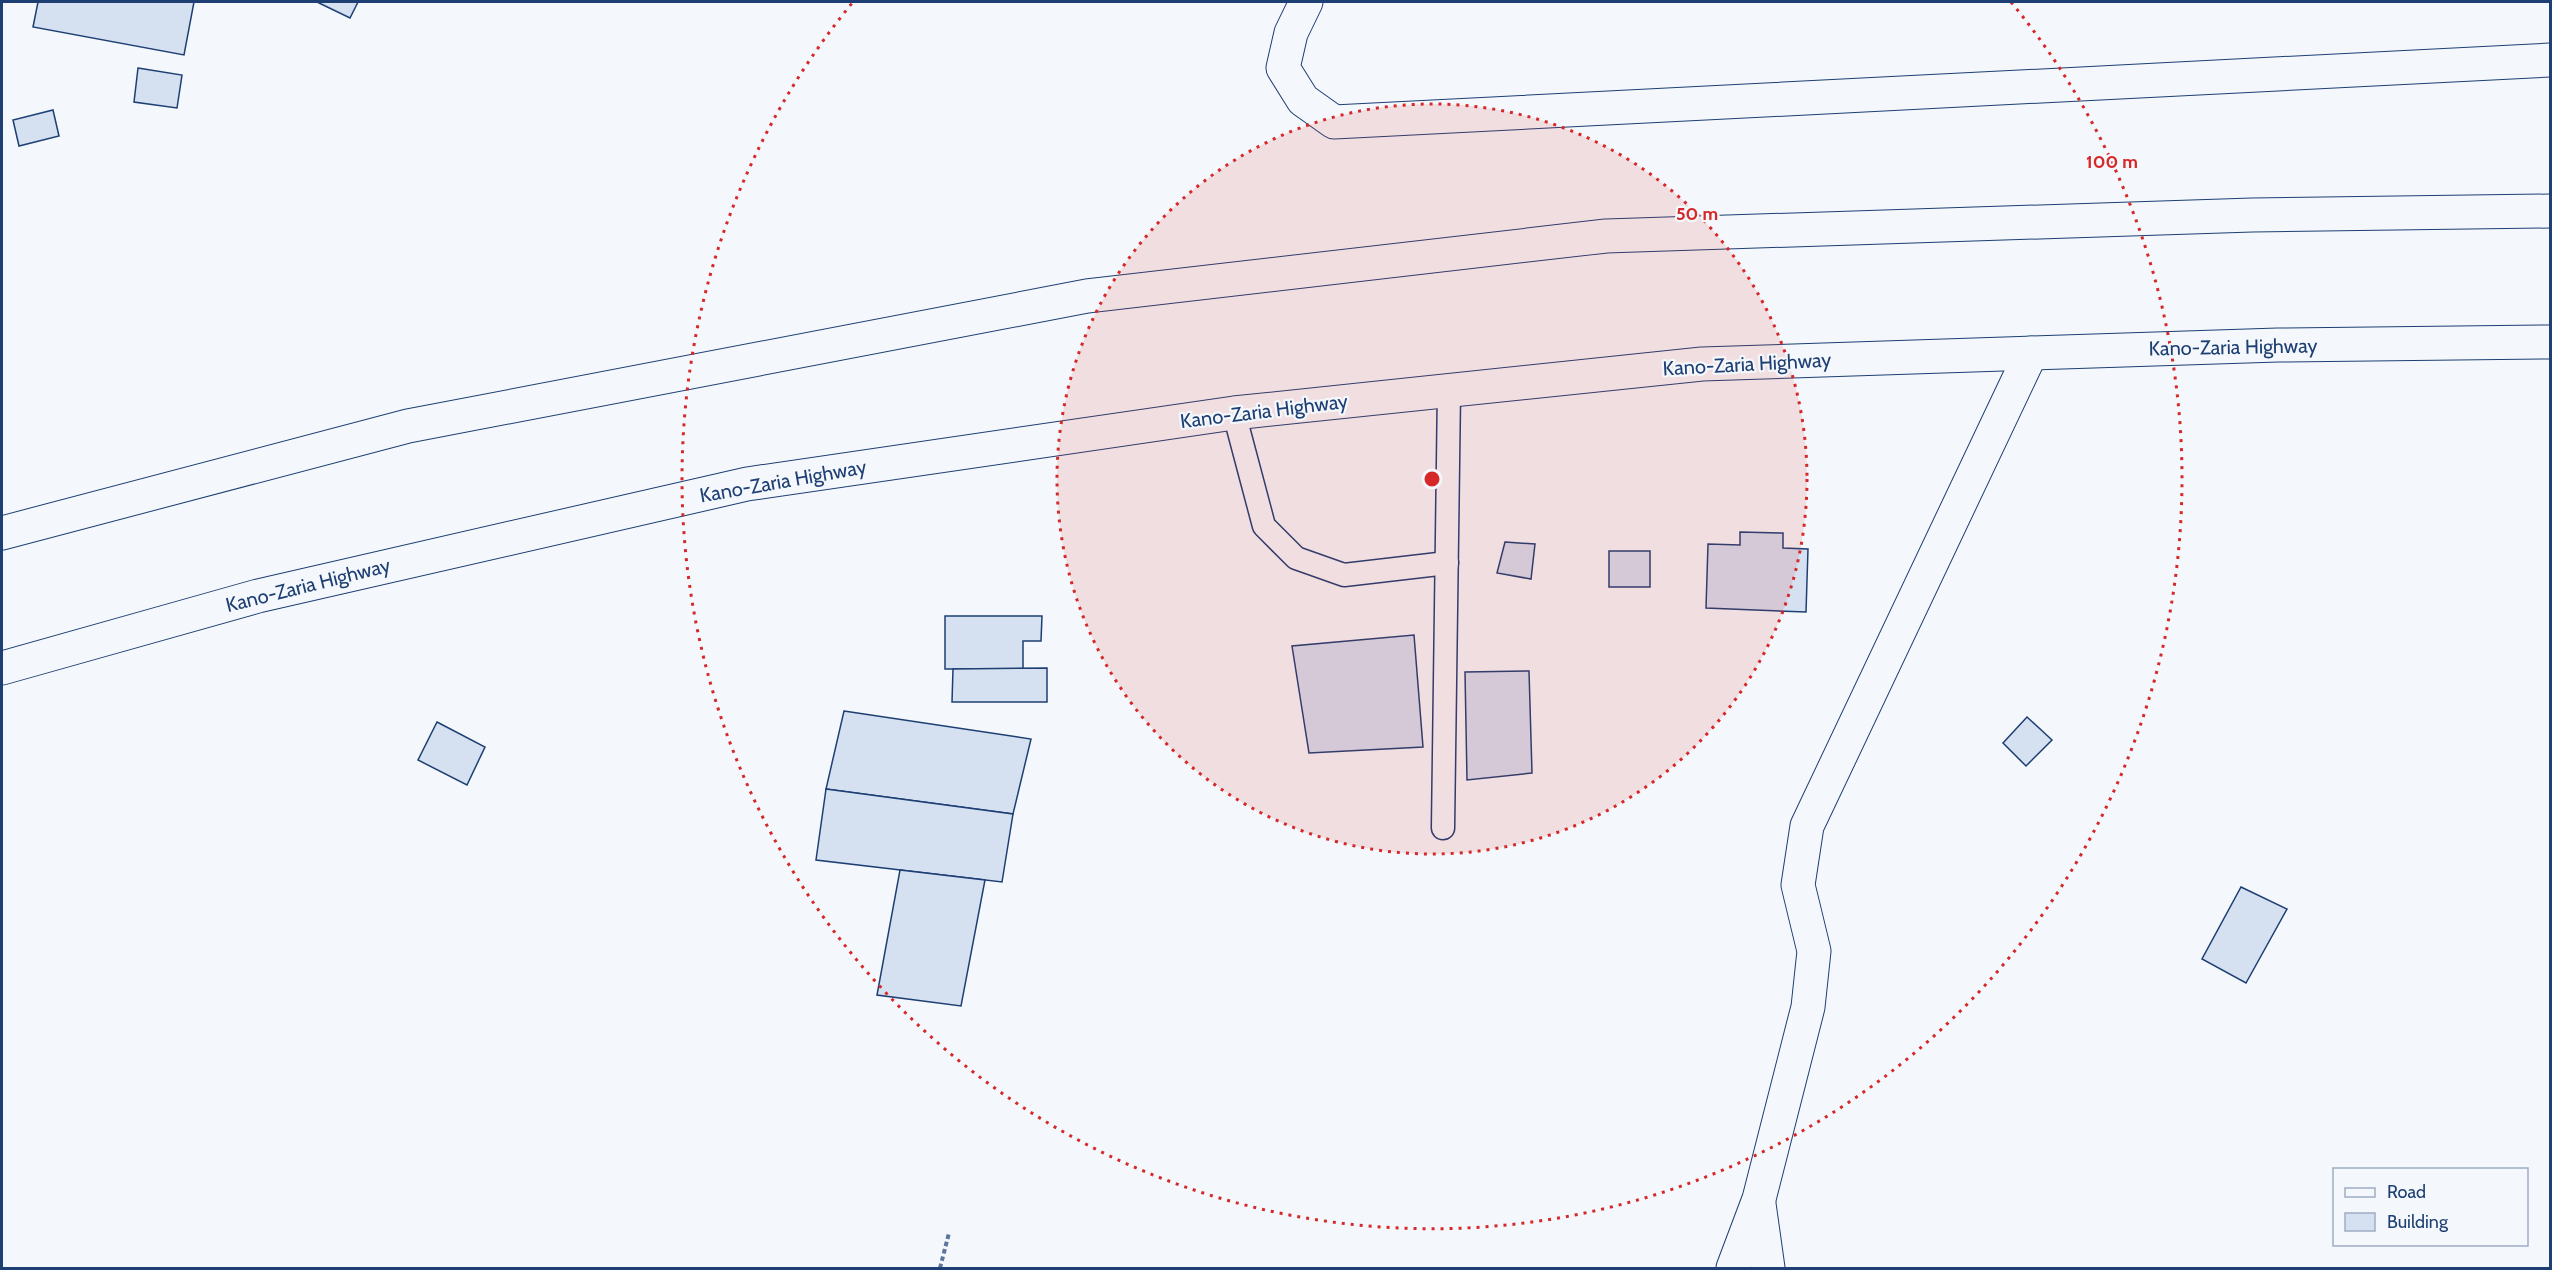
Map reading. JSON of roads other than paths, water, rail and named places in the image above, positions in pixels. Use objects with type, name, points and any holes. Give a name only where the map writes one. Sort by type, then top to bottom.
[{"type":"main road","points":[[1306,2],[1291,33],[1283,68],[1303,100],[1334,122],[2550,60]]},
{"type":"main road","points":[[2,533],[408,426],[1087,296],[1606,236],[2252,214],[2550,211]]},
{"type":"main road","name":"Kano-Zaria Highway","points":[[2,668],[258,596],[747,484],[1234,413],[1702,364],[2278,345],[2550,342]]},
{"type":"main road","points":[[1733,1269],[1759,1199],[1808,1007],[1814,951],[1798,885],[1807,826],[2031,353]]},
{"type":"main road","points":[[1759,1199],[1768,1269]]},
{"type":"lane","points":[[1443,828],[1449,390]]},
{"type":"lane","points":[[1234,413],[1264,526],[1296,558],[1344,575],[1447,563]]}]
